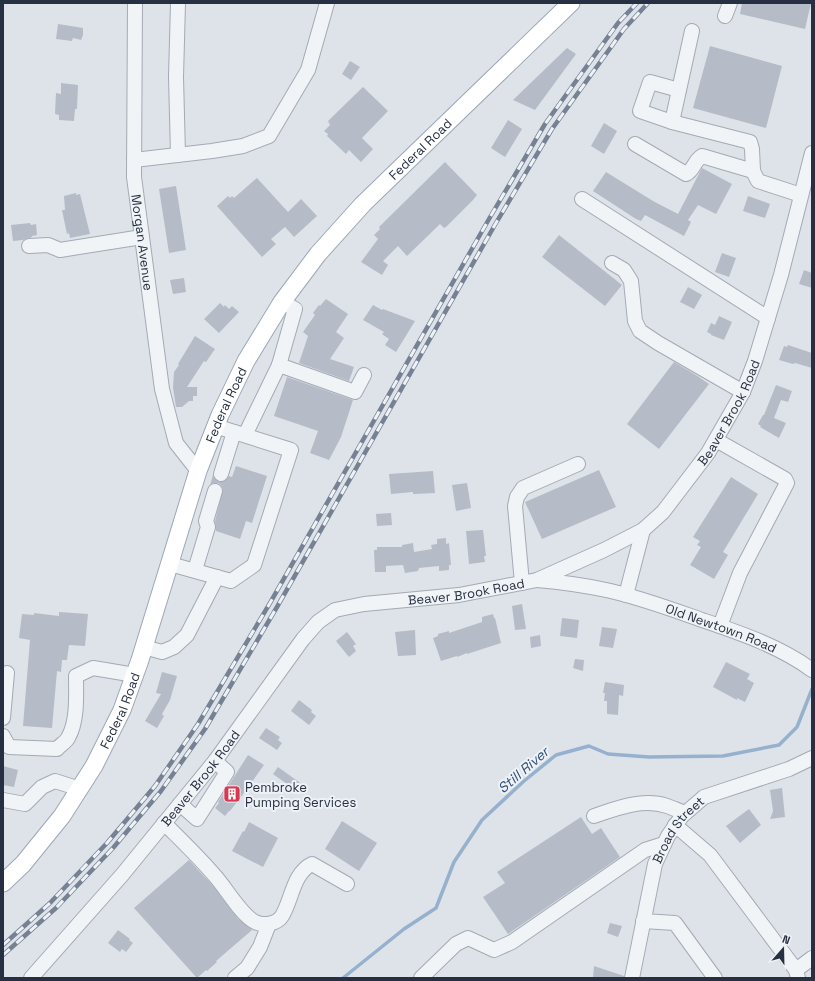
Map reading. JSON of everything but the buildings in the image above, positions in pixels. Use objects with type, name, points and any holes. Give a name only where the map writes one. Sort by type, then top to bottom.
[{"type":"main road","name":"Federal Road","points":[[3,883],[28,858],[62,816],[94,766],[122,710],[144,648],[198,471],[216,426],[246,361],[282,302],[318,254],[364,204],[571,3]]},
{"type":"street","name":"Morgan Avenue","points":[[135,3],[134,178],[162,389],[176,443],[198,471]]},
{"type":"street","points":[[178,3],[176,76],[178,155]]},
{"type":"street","points":[[134,160],[242,146],[269,136],[308,70],[327,3]]},
{"type":"street","points":[[725,16],[730,3]]},
{"type":"street","points":[[672,122],[692,31]]},
{"type":"street","points":[[679,90],[650,82],[640,111],[672,122],[750,142],[752,149],[753,171],[758,180],[801,195]]},
{"type":"street","points":[[635,144],[686,174],[690,172],[698,159],[702,156],[753,171]]},
{"type":"street","name":"Beaver Brook Road","points":[[31,978],[122,875],[215,761],[303,639],[318,622],[335,610],[364,604],[459,594],[537,580],[604,550],[643,530],[663,512],[689,480],[716,440],[743,392],[755,361],[781,274],[812,152]]},
{"type":"street","points":[[582,199],[768,318]]},
{"type":"street","points":[[29,246],[48,245],[60,250],[142,237]]},
{"type":"street","points":[[612,263],[624,270],[631,281],[635,321],[640,331],[658,344],[743,392]]},
{"type":"street","points":[[221,474],[239,433],[279,365],[295,310],[282,302]]},
{"type":"street","points":[[279,365],[355,392],[364,375]]},
{"type":"street","points":[[170,564],[231,581],[254,565],[291,450],[216,426]]},
{"type":"street","points":[[716,440],[786,479],[787,483],[740,573],[720,626]]},
{"type":"street","points":[[522,583],[515,506],[517,497],[523,488],[578,464]]},
{"type":"street","points":[[190,498],[213,498],[206,521],[208,527],[195,570]]},
{"type":"street","points":[[626,595],[643,530]]},
{"type":"street","points":[[144,648],[162,652],[174,647],[186,635],[217,577]]},
{"type":"street","name":"Old Newtown Road","points":[[537,580],[563,582],[607,590],[659,605],[769,645],[812,670]]},
{"type":"street","points":[[3,736],[9,747],[57,749],[68,739],[73,726],[76,698],[76,676],[93,668],[135,675]]},
{"type":"street","points":[[3,718],[7,673]]},
{"type":"street","name":"Broad Street","points":[[632,978],[655,864],[675,825],[685,813],[704,797],[789,770],[812,758]]},
{"type":"street","points":[[180,804],[197,819],[227,772],[215,761]]},
{"type":"street","points":[[3,800],[25,804],[42,787],[55,781],[80,789]]},
{"type":"street","points":[[594,816],[629,804],[649,803],[666,805],[685,813]]},
{"type":"street","points":[[164,823],[215,876],[245,914],[255,922],[269,924],[282,917],[299,876],[307,866],[312,864],[347,884]]},
{"type":"street","points":[[675,825],[710,855],[797,974],[812,958]]},
{"type":"street","points":[[421,978],[456,944],[468,938],[494,950],[512,942],[645,850],[664,844]]},
{"type":"street","points":[[643,922],[675,923],[715,978]]},
{"type":"street","points":[[235,978],[247,968],[260,947],[269,924]]},
{"type":"waterway","name":"Still River","points":[[343,978],[404,929],[436,908],[454,862],[482,820],[524,781],[556,755],[589,746],[608,754],[649,757],[723,756],[779,745],[797,727],[812,689]]},
{"type":"railway","points":[[3,945],[50,903],[107,843],[155,786],[198,724],[270,603],[489,219],[545,124],[618,23],[637,3]]},
{"type":"railway","points":[[3,955],[56,908],[113,848],[161,791],[205,729],[277,607],[496,223],[552,129],[624,29],[648,3]]},
{"type":"place","name":"Pembroke Pumping Services","points":[[232,794]]}]
